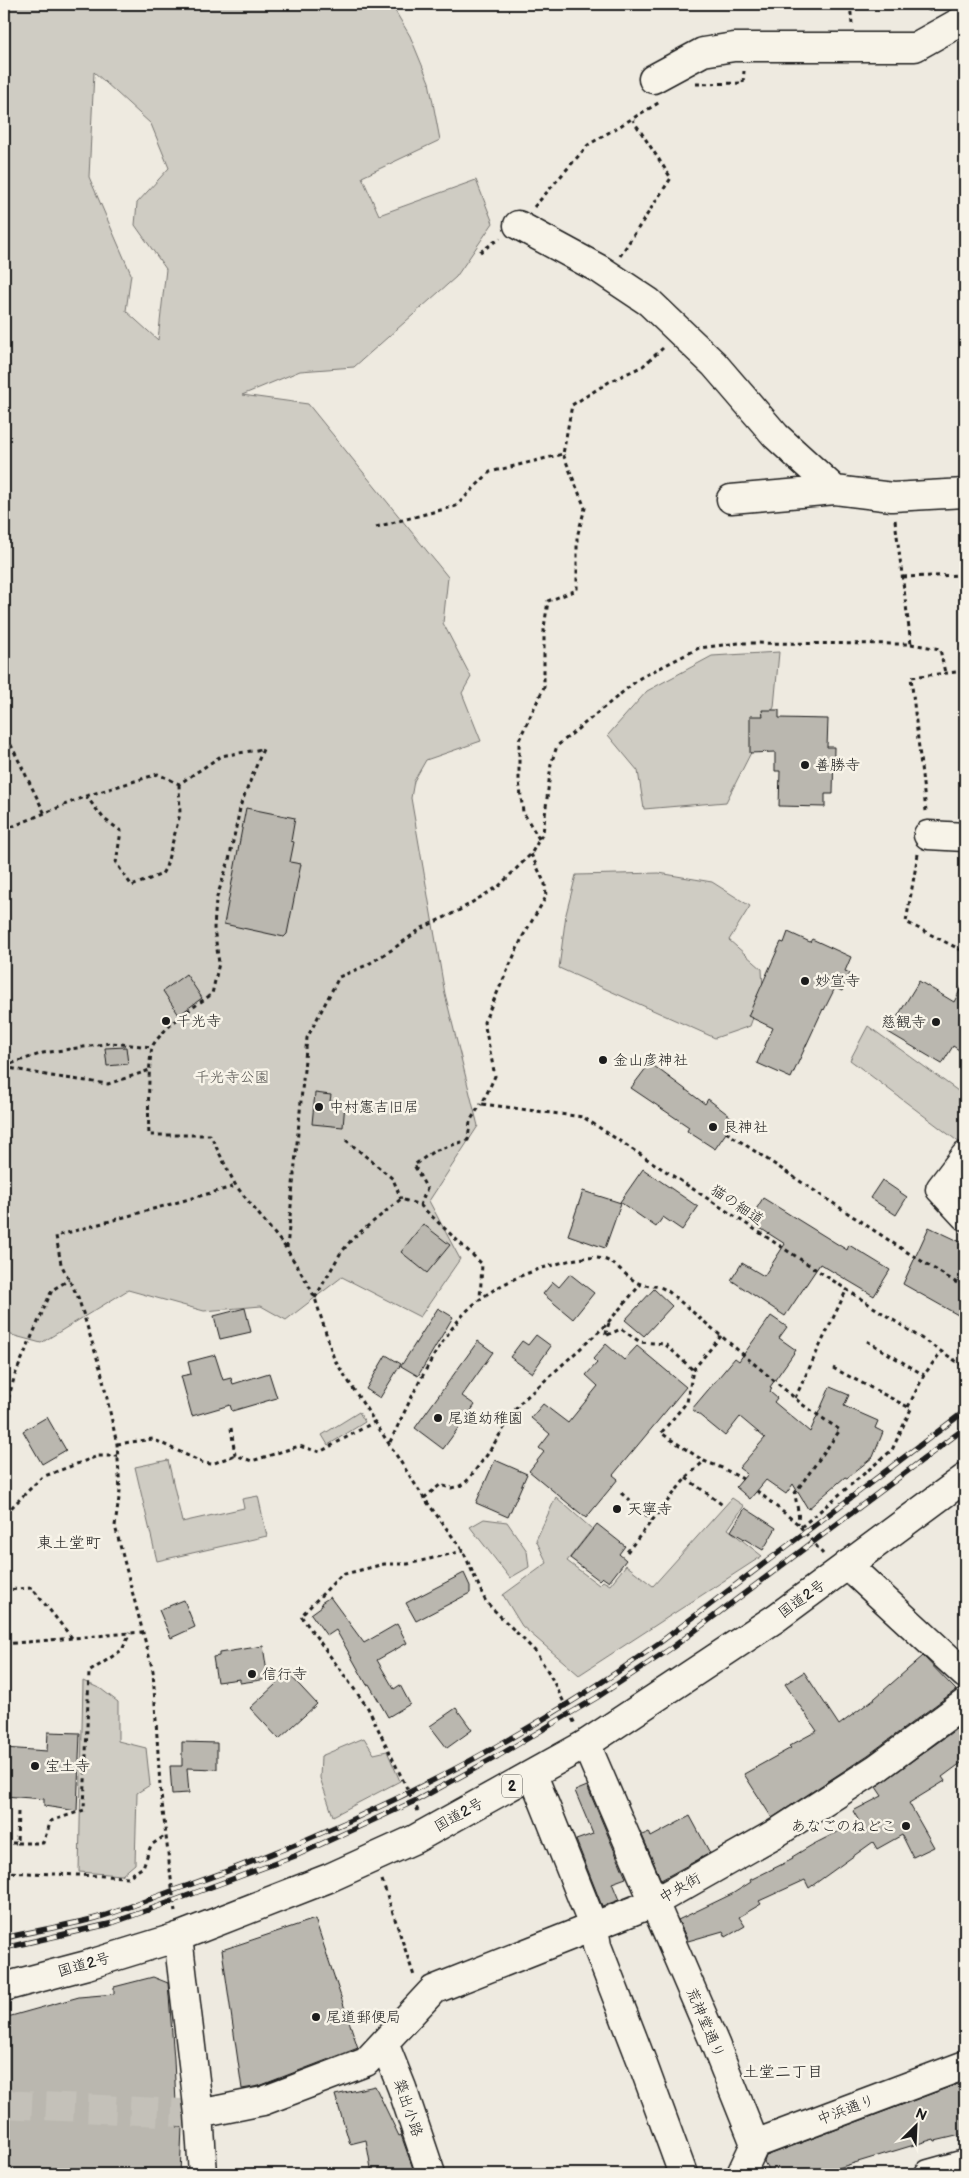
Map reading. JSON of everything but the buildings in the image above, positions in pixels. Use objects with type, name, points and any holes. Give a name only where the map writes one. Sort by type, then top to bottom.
[{"type":"main road","points":[[654,79],[703,52],[734,47],[915,47],[965,18]]},
{"type":"main road","points":[[518,225],[608,275],[649,302],[682,331],[714,364],[776,436],[835,490]]},
{"type":"main road","points":[[731,499],[835,490],[892,497],[965,493]]},
{"type":"main road","points":[[928,835],[965,837]]},
{"type":"main road","points":[[965,1156],[940,1189],[965,1216]]},
{"type":"main road","name":"国道2号","points":[[4,1987],[87,1965],[178,1937],[329,1878],[428,1832],[533,1775],[579,1730],[768,1623],[965,1478]]},
{"type":"main road","points":[[847,1565],[965,1674]]},
{"type":"main road","name":"中央街","points":[[199,2114],[263,2102],[366,2062],[433,1990],[594,1928],[653,1903],[778,1832],[869,1774],[965,1703]]},
{"type":"main road","name":"荒神堂通り","points":[[579,1730],[715,2044],[755,2144]]},
{"type":"main road","points":[[533,1775],[594,1928],[597,1946],[642,2062],[682,2174]]},
{"type":"main road","points":[[178,1937],[199,2114],[203,2174]]},
{"type":"main road","name":"築出小路","points":[[384,2043],[402,2088],[431,2174]]},
{"type":"main road","name":"中浜通り","points":[[755,2144],[965,2065]]},
{"type":"main road","points":[[741,2174],[755,2144]]},
{"type":"main road","points":[[928,2174],[965,2164]]},
{"type":"path","points":[[688,88],[695,84],[743,83],[745,47]]},
{"type":"path","points":[[480,252],[518,225],[588,145],[664,100],[654,79]]},
{"type":"path","points":[[608,275],[671,178],[633,120]]},
{"type":"path","points":[[539,839],[523,812],[519,781],[519,740],[544,687],[544,628],[548,601],[577,590],[577,537],[585,508],[563,454],[572,405],[609,382],[642,366],[682,331]]},
{"type":"path","points":[[376,527],[456,506],[490,472],[563,454]]},
{"type":"path","points":[[892,497],[911,644]]},
{"type":"path","points":[[903,577],[965,575]]},
{"type":"path","points":[[286,1248],[307,1038],[339,977],[367,965],[422,928],[458,911],[499,886],[531,854],[543,833],[550,764],[557,746],[640,678],[700,648],[739,642],[911,644],[940,649],[946,673]]},
{"type":"path","points":[[965,671],[911,677],[928,835],[919,849],[906,922],[965,952]]},
{"type":"path","points":[[4,744],[10,743],[45,814]]},
{"type":"path","points":[[179,784],[221,756],[263,749],[241,804],[228,860],[216,900],[214,928],[219,963],[212,994],[180,1016],[152,1047],[148,1105],[149,1134],[210,1135],[236,1186],[286,1248],[315,1298],[334,1359],[376,1421],[424,1498],[463,1551],[486,1602],[535,1652],[549,1673],[579,1730]]},
{"type":"path","points":[[4,830],[86,796],[158,774],[179,784]]},
{"type":"path","points":[[86,796],[104,819],[121,832],[116,863],[132,886],[162,874],[166,867],[180,814],[179,784]]},
{"type":"path","points":[[420,1205],[427,1189],[414,1165],[434,1151],[468,1140],[470,1121],[482,1104],[495,1076],[484,1022],[523,936],[546,897],[545,884],[531,854]]},
{"type":"path","points":[[4,1067],[43,1054],[111,1043],[152,1047]]},
{"type":"path","points":[[4,1067],[108,1084],[150,1070]]},
{"type":"path","name":"猫の細道","points":[[482,1104],[583,1116],[846,1291],[965,1367]]},
{"type":"path","points":[[726,1132],[899,1247],[965,1288]]},
{"type":"path","points":[[346,1140],[393,1179],[401,1199]]},
{"type":"path","points":[[172,1885],[160,1786],[153,1671],[115,1526],[120,1491],[117,1444],[100,1371],[78,1297],[61,1264],[56,1236],[236,1186]]},
{"type":"path","points":[[315,1298],[340,1254],[353,1238],[401,1199]]},
{"type":"path","points":[[401,1199],[420,1205],[482,1264],[480,1300]]},
{"type":"path","points":[[390,1443],[408,1403],[462,1316],[480,1300],[521,1276],[538,1269],[565,1262],[593,1258],[613,1264],[641,1284],[657,1286],[670,1292],[794,1398],[840,1430],[795,1493],[796,1503],[800,1512],[800,1526]]},
{"type":"path","points":[[4,1414],[15,1375],[52,1290],[69,1280]]},
{"type":"path","points":[[424,1498],[440,1486],[451,1488],[460,1486],[467,1481],[519,1404],[609,1320],[641,1284]]},
{"type":"path","points":[[794,1398],[846,1291]]},
{"type":"path","points":[[609,1320],[605,1336],[622,1329],[640,1342],[665,1344],[693,1370]]},
{"type":"path","points":[[721,1336],[693,1370],[687,1402],[661,1433],[704,1461],[743,1479]]},
{"type":"path","points":[[867,1341],[924,1374]]},
{"type":"path","points":[[908,1407],[924,1374],[941,1352]]},
{"type":"path","points":[[800,1526],[892,1450],[911,1409],[833,1368]]},
{"type":"path","points":[[117,1444],[153,1439],[203,1463],[212,1464],[236,1455],[252,1461],[300,1446],[320,1452],[376,1421]]},
{"type":"path","points":[[231,1428],[236,1455]]},
{"type":"path","points":[[4,1511],[11,1508],[42,1478],[98,1456],[117,1456]]},
{"type":"path","points":[[627,1552],[686,1478],[704,1461]]},
{"type":"path","points":[[686,1478],[724,1506]]},
{"type":"path","points":[[757,1491],[800,1526],[820,1551]]},
{"type":"path","points":[[621,1493],[652,1520]]},
{"type":"path","points":[[428,1832],[368,1708],[301,1616],[341,1575],[384,1564],[408,1564],[463,1551]]},
{"type":"path","points":[[4,1590],[32,1588],[72,1638]]},
{"type":"path","points":[[4,1644],[142,1632]]},
{"type":"path","points":[[4,1843],[43,1842],[51,1820],[84,1810],[88,1672],[122,1650],[130,1633]]},
{"type":"path","points":[[17,1842],[18,1811]]},
{"type":"path","points":[[4,1872],[128,1877],[143,1867],[151,1845],[166,1835]]},
{"type":"path","points":[[381,1877],[422,2001]]},
{"type":"green space","name":"千光寺公園","points":[[4,4],[391,4],[410,36],[429,82],[440,140],[362,177],[379,215],[476,180],[493,223],[456,277],[354,367],[300,371],[242,395],[308,404],[448,577],[443,623],[471,677],[462,693],[481,741],[426,760],[414,781],[411,798],[445,994],[478,1126],[429,1201],[460,1259],[420,1317],[342,1277],[286,1320],[261,1306],[204,1311],[128,1290],[41,1343],[4,1333]],"holes":[[[94,72],[151,124],[169,168],[137,203],[135,225],[166,269],[158,340],[126,311],[131,274],[89,177]]]},
{"type":"green space","points":[[779,652],[774,707],[726,802],[644,809],[638,771],[608,735],[647,691],[712,656]]},
{"type":"green space","points":[[659,873],[712,882],[750,906],[729,940],[762,969],[763,990],[750,1026],[715,1038],[559,968],[566,914],[576,875]]},
{"type":"green space","points":[[868,1026],[965,1096],[964,1146],[850,1060]]},
{"type":"green space","points":[[359,1412],[365,1422],[328,1445],[322,1435]]},
{"type":"green space","points":[[168,1460],[182,1522],[244,1508],[242,1499],[258,1496],[267,1536],[157,1561],[135,1467]]},
{"type":"green space","points":[[556,1497],[592,1529],[567,1561],[599,1585],[603,1581],[610,1585],[626,1565],[653,1586],[732,1498],[744,1506],[728,1529],[762,1556],[579,1675],[522,1626],[503,1595],[547,1563],[536,1540]]},
{"type":"green space","points":[[484,1519],[507,1522],[527,1551],[529,1567],[510,1578],[470,1527]]},
{"type":"green space","points":[[83,1681],[101,1689],[118,1702],[118,1741],[146,1748],[150,1785],[137,1793],[135,1864],[122,1875],[79,1872]]},
{"type":"green space","points":[[364,1738],[374,1754],[387,1751],[400,1781],[333,1816],[320,1778],[321,1756]]},
{"type":"tunnel","points":[[4,2104],[199,2114]]},
{"type":"railway","points":[[4,1938],[96,1918],[252,1862],[375,1809],[493,1748],[607,1679],[662,1641],[965,1411]]},
{"type":"railway","points":[[4,1948],[109,1924],[295,1856],[417,1800],[498,1756],[596,1698],[673,1647],[965,1428]]},
{"type":"place","name":"善勝寺","points":[[805,765]]},
{"type":"place","name":"妙宣寺","points":[[805,981]]},
{"type":"place","name":"千光寺","points":[[166,1021]]},
{"type":"place","name":"慈観寺","points":[[936,1022]]},
{"type":"place","name":"金山彦神社","points":[[603,1060]]},
{"type":"place","name":"中村憲吉旧居","points":[[319,1107]]},
{"type":"place","name":"艮神社","points":[[713,1127]]},
{"type":"place","name":"尾道幼稚園","points":[[438,1418]]},
{"type":"place","name":"天寧寺","points":[[617,1509]]},
{"type":"place","name":"信行寺","points":[[252,1674]]},
{"type":"place","name":"宝土寺","points":[[35,1766]]},
{"type":"place","name":"あなごのねどこ","points":[[906,1826]]},
{"type":"place","name":"尾道郵便局","points":[[316,2017]]},
{"type":"district","name":"東土堂町","points":[[69,1543]]},
{"type":"district","name":"土堂二丁目","points":[[783,2072]]}]
